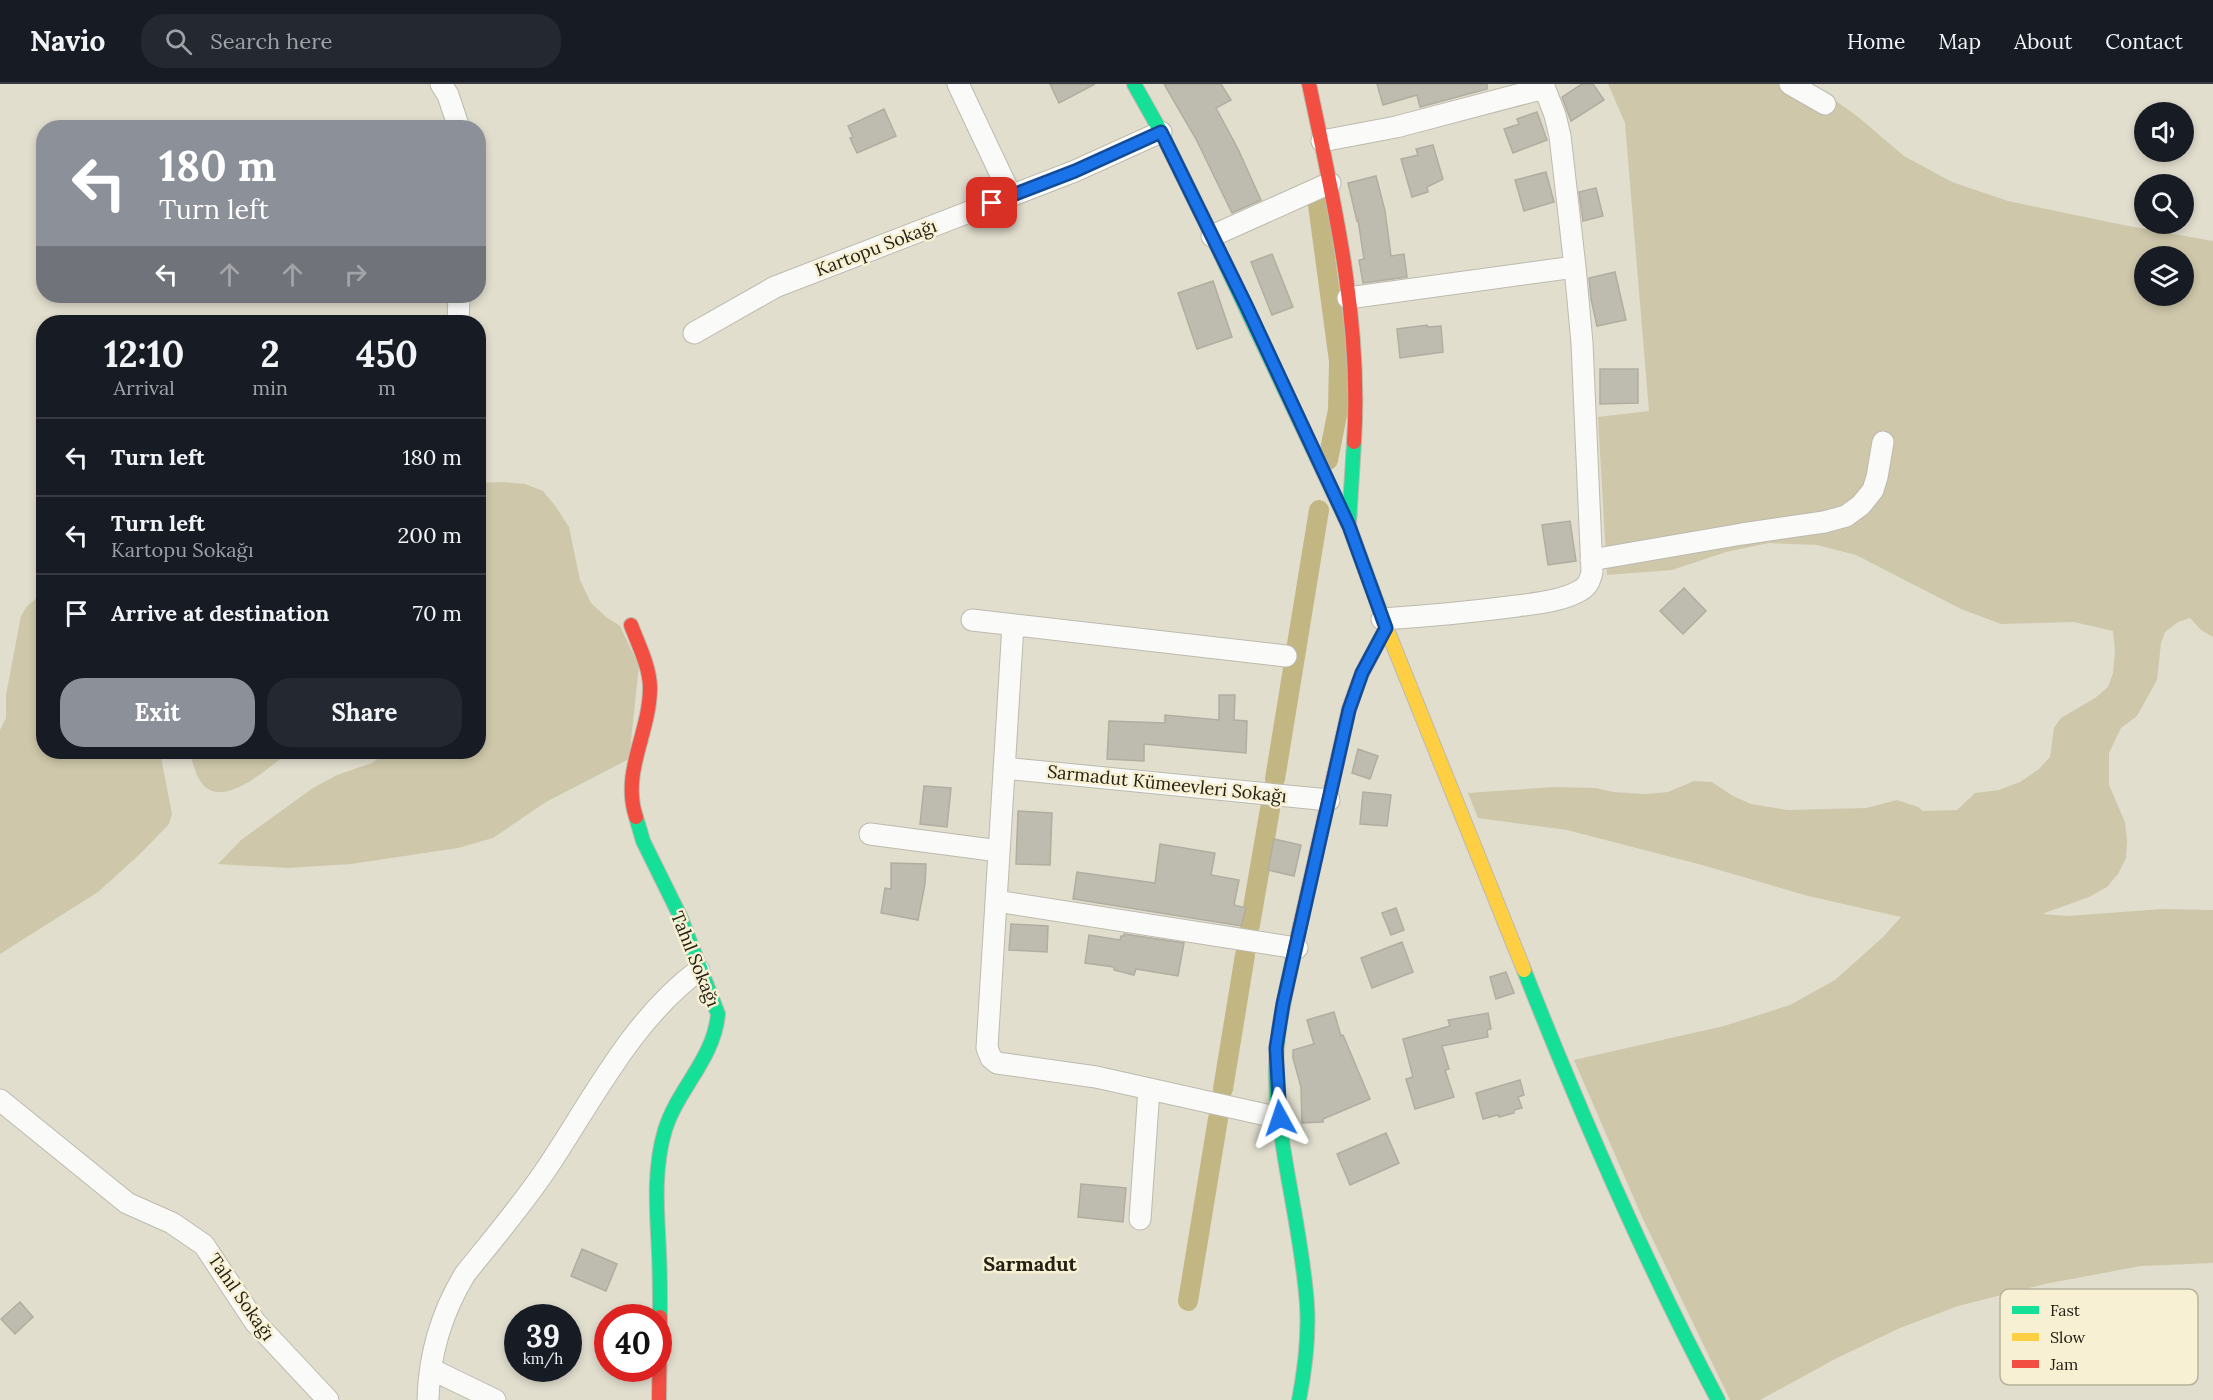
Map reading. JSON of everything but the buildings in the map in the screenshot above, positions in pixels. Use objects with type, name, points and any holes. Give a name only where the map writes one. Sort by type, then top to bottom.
[{"type":"street","points":[[441,84],[448,95],[456,120]]},
{"type":"street","points":[[958,84],[1011,196]]},
{"type":"street","points":[[1134,84],[1161,132],[1212,236],[1349,526],[1384,624],[1578,1106],[1671,1312],[1718,1400]]},
{"type":"street","points":[[1309,84],[1330,183],[1354,338],[1356,387],[1349,526]]},
{"type":"street","points":[[1790,84],[1825,104]]},
{"type":"street","points":[[1322,141],[1396,127],[1543,86],[1555,115],[1560,136],[1582,343],[1592,572],[1589,583],[1583,590],[1569,596],[1384,624]]},
{"type":"street","name":"Kartopu Sokağı","points":[[694,333],[775,287],[1011,196],[1103,159],[1161,132]]},
{"type":"street","points":[[1212,236],[1330,183]]},
{"type":"street","points":[[1348,298],[1575,267]]},
{"type":"street","points":[[1591,560],[1719,537],[1824,522],[1846,516],[1861,505],[1873,490],[1883,442]]},
{"type":"street","points":[[972,620],[1286,657]]},
{"type":"street","points":[[1299,1400],[1305,1371],[1307,1307],[1299,1237],[1287,1176],[1280,1118],[1276,1048],[1283,1004],[1349,710],[1362,673],[1384,624]]},
{"type":"street","name":"Tahıl Sokağı","points":[[631,625],[650,687],[645,721],[630,786],[633,809],[644,841],[680,916],[717,1014],[718,1026],[714,1041],[675,1107],[665,1130],[660,1152],[657,1179],[660,1318],[658,1400]]},
{"type":"street","points":[[1013,625],[987,1048],[991,1058],[997,1063],[1096,1077],[1280,1118]]},
{"type":"street","name":"Sarmadut Kümeevleri Sokağı","points":[[1004,768],[1329,800]]},
{"type":"street","points":[[870,834],[999,851]]},
{"type":"street","points":[[996,902],[1297,948]]},
{"type":"street","points":[[428,1400],[431,1369],[445,1313],[465,1274],[537,1183],[607,1073],[636,1035],[672,991],[699,970]]},
{"type":"street","points":[[1140,1219],[1149,1089]]},
{"type":"street","name":"Tahıl Sokağı","points":[[0,1100],[127,1203],[172,1224],[204,1245],[255,1322],[328,1400]]},
{"type":"street","points":[[431,1369],[495,1400]]},
{"type":"shaded area","points":[[1608,84],[1812,84],[1857,116],[1904,156],[1952,182],[2008,201],[2134,227],[2134,234],[2173,234],[2213,241],[2213,637],[2201,630],[2190,618],[2178,622],[2165,632],[2161,643],[2157,680],[2137,716],[2121,728],[2109,753],[2109,785],[2125,822],[2127,841],[2126,858],[2118,874],[2107,887],[2089,897],[2042,914],[2068,916],[2162,909],[2213,910],[2213,1263],[2141,1266],[2025,1289],[2000,1289],[2000,1295],[1958,1306],[1900,1328],[1837,1358],[1760,1400],[1730,1400],[1642,1217],[1574,1060],[1724,1026],[1790,1005],[1835,980],[1883,937],[1901,917],[1808,896],[1702,865],[1567,830],[1478,818],[1468,793],[1554,787],[1596,788],[1613,792],[1646,794],[1668,792],[1694,781],[1712,782],[1733,796],[1751,804],[1788,810],[1866,808],[1897,800],[1923,811],[1957,810],[1975,793],[1999,790],[2020,782],[2039,769],[2050,757],[2054,728],[2061,718],[2095,698],[2108,687],[2113,673],[2115,650],[2113,631],[2074,622],[2001,624],[1961,609],[1856,555],[1817,545],[1769,543],[1726,552],[1672,570],[1607,575],[1598,417],[1649,411],[1625,123]]},
{"type":"shaded area","points":[[486,483],[525,484],[543,491],[569,527],[580,580],[591,603],[620,626],[639,666],[629,759],[546,802],[493,838],[458,848],[351,864],[288,868],[218,864],[241,840],[313,788],[337,775],[377,759],[486,759]]},
{"type":"shaded area","points":[[36,599],[36,759],[161,759],[172,814],[169,824],[98,892],[0,954],[0,730],[6,718],[6,695],[21,616],[27,606]]},
{"type":"shaded area","points":[[192,759],[280,759],[248,782],[224,792],[214,791],[204,786]]},
{"type":"waterway","points":[[1318,205],[1339,361],[1338,410],[1328,460]]},
{"type":"waterway","points":[[1275,779],[1319,510]]},
{"type":"waterway","points":[[1250,925],[1270,809]]},
{"type":"waterway","points":[[1223,1089],[1245,955]]},
{"type":"waterway","points":[[1188,1301],[1218,1119]]},
{"type":"traffic: fast","points":[[1134,84],[1161,132],[1212,236],[1349,526],[1386,627]]},
{"type":"traffic: fast","points":[[1349,523],[1354,442]]},
{"type":"traffic: fast","points":[[636,817],[643,841],[680,916],[718,1014],[710,1045],[678,1100],[661,1145],[657,1191],[660,1304]]},
{"type":"traffic: fast","points":[[1294,953],[1278,1034],[1276,1083],[1278,1111],[1301,1249],[1307,1305],[1306,1353],[1299,1400]]},
{"type":"traffic: fast","points":[[1524,970],[1568,1080],[1639,1242],[1718,1400]]},
{"type":"traffic: slow","points":[[1386,627],[1524,970]]},
{"type":"traffic: jam","points":[[1309,84],[1328,172],[1350,307],[1354,352],[1354,442]]},
{"type":"traffic: jam","points":[[631,625],[646,664],[650,688],[649,705],[632,784],[632,800],[636,817]]},
{"type":"traffic: jam","points":[[1294,953],[1349,709],[1362,673],[1386,628]]},
{"type":"traffic: jam","points":[[659,1382],[659,1400]]},
{"type":"district","name":"Sarmadut","points":[[1030,1264]]},
{"type":"route","points":[[992,203],[1075,171],[1161,132],[1246,305],[1349,526],[1386,628],[1362,673],[1349,710],[1283,1004],[1276,1048],[1280,1118]]}]
